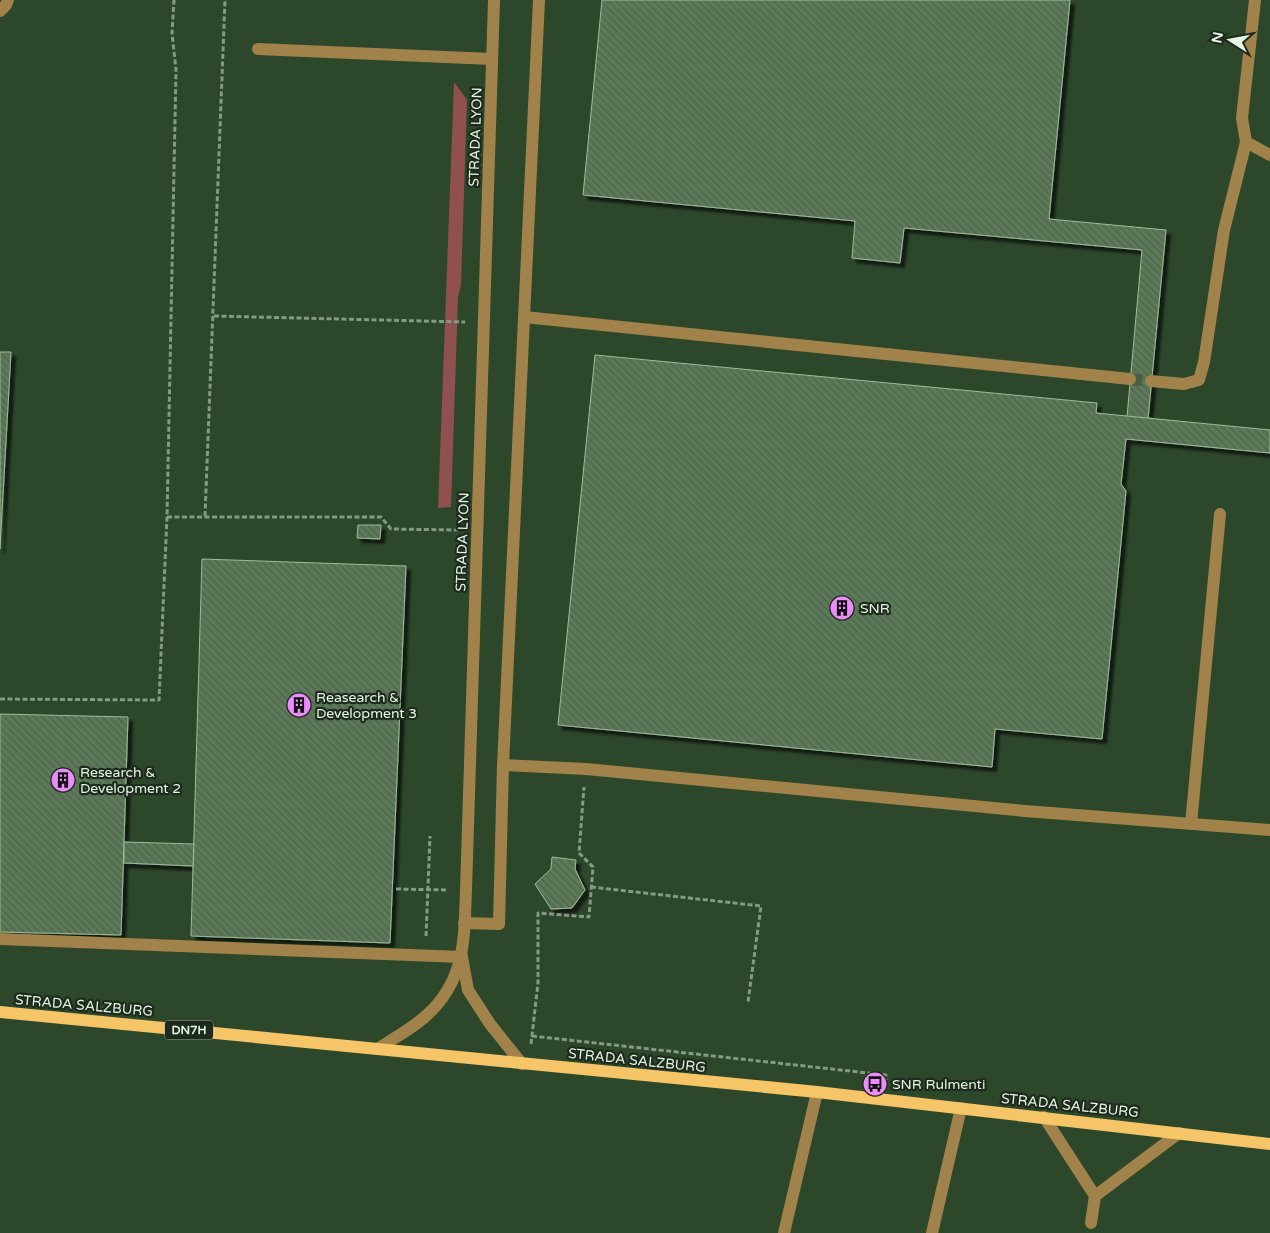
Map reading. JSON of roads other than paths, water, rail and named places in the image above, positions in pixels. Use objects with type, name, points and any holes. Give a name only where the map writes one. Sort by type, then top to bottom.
[{"type":"main road","name":"STRADA SALZBURG","points":[[0,1012],[817,1092],[1270,1144]]},
{"type":"street","points":[[0,11],[8,0]]},
{"type":"street","name":"STRADA LYON","points":[[379,1048],[427,1016],[450,988],[462,957],[466,890],[494,0]]},
{"type":"street","points":[[464,923],[500,924],[503,765],[539,0]]},
{"type":"street","points":[[1151,381],[1184,384],[1199,380],[1204,362],[1224,230],[1246,142],[1242,118],[1255,0]]},
{"type":"street","points":[[258,49],[492,58]]},
{"type":"street","points":[[1246,142],[1270,155]]},
{"type":"street","points":[[524,317],[1130,379]]},
{"type":"street","points":[[1191,824],[1220,514]]},
{"type":"street","points":[[503,765],[586,769],[1025,811],[1270,830]]},
{"type":"street","points":[[0,939],[462,957],[468,990],[490,1024],[525,1064]]},
{"type":"street","points":[[784,1233],[817,1092]]},
{"type":"street","points":[[932,1233],[961,1108]]},
{"type":"street","points":[[1044,1118],[1095,1196],[1091,1223]]},
{"type":"street","points":[[1095,1196],[1179,1133]]},
{"type":"tunnel","points":[[1130,379],[1151,381]]},
{"type":"place","name":"SNR","points":[[842,608]]},
{"type":"place","name":"Reasearch & Development 3","points":[[299,705]]},
{"type":"place","name":"Research & Development 2","points":[[63,780]]},
{"type":"place","name":"SNR Rulmenti","points":[[875,1084]]}]
